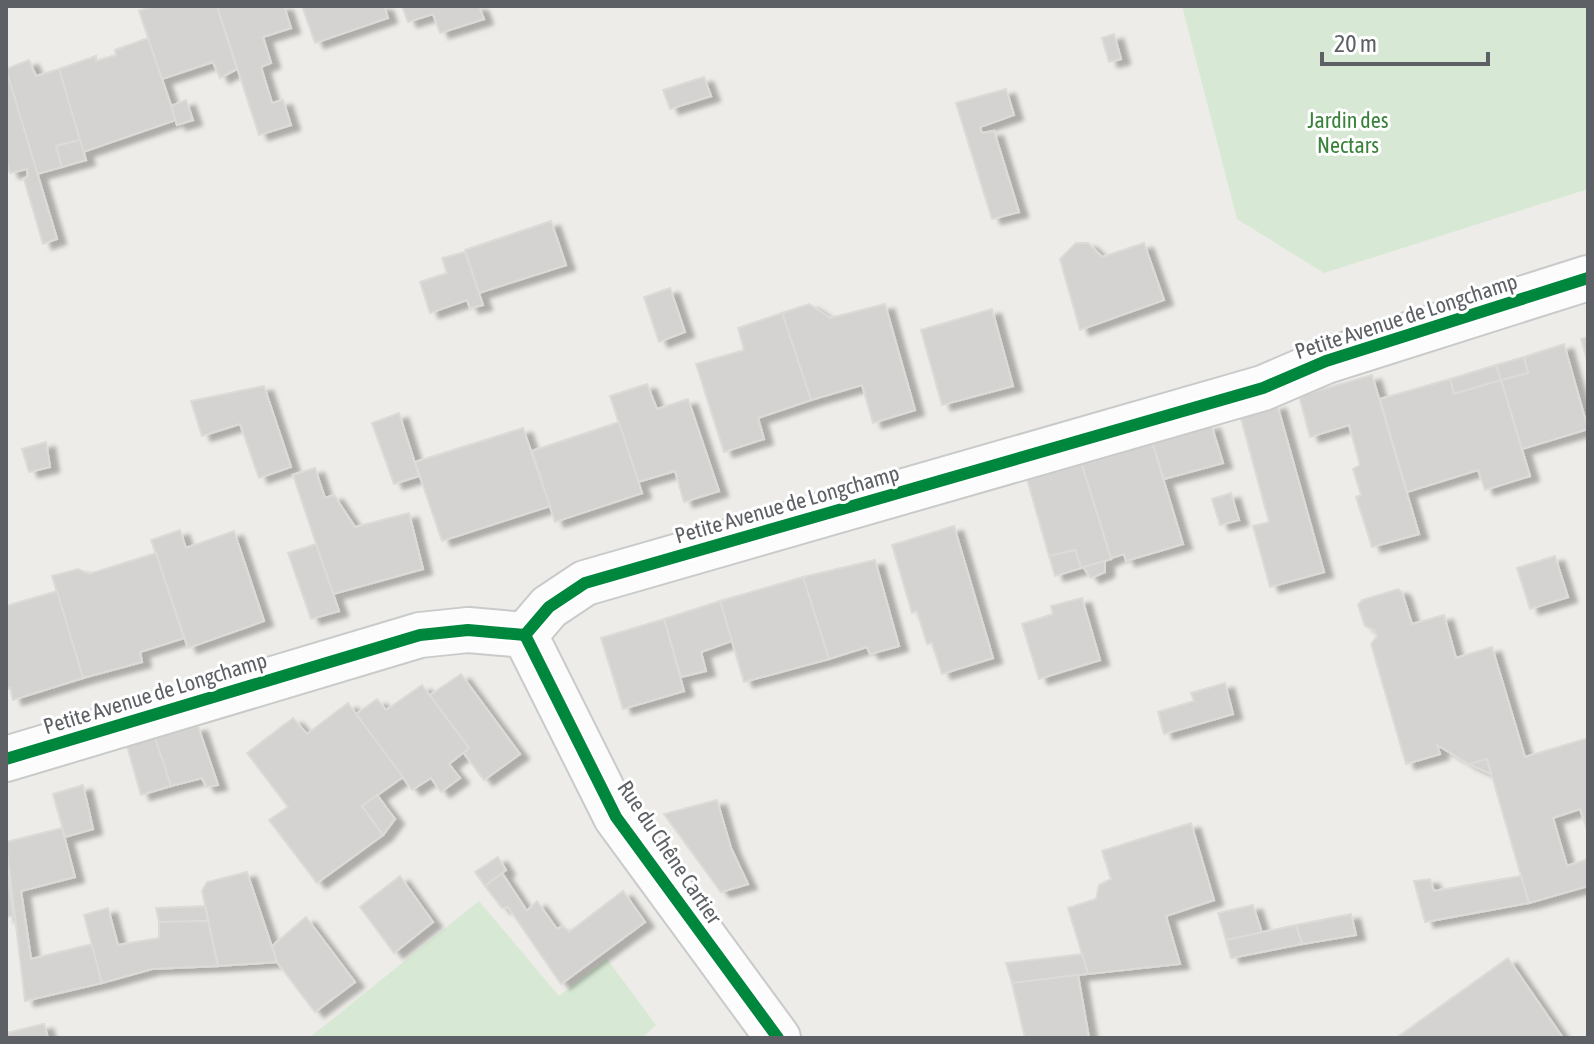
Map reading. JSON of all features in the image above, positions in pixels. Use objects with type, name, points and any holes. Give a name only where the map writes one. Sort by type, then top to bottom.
[{"type":"street","name":"Petite Avenue de Longchamp","points":[[6,759],[420,635],[468,630],[525,635],[549,607],[585,583],[1263,388],[1326,361],[1588,278]]},
{"type":"street","name":"Rue du Chêne Cartier","points":[[525,635],[616,817],[778,1038]]},
{"type":"green space","name":"Jardin des Nectars","points":[[1182,6],[1588,6],[1588,189],[1324,273],[1237,219]]},
{"type":"green space","points":[[479,901],[559,996],[607,959],[656,1025],[642,1038],[309,1038]]},
{"type":"building","points":[[155,6],[217,6],[237,69],[220,78],[213,62],[162,79],[139,11]]},
{"type":"building","points":[[217,6],[284,6],[291,28],[263,37],[271,63],[261,67],[272,103],[283,100],[291,125],[259,135]]},
{"type":"building","points":[[302,6],[384,6],[388,18],[315,43]]},
{"type":"building","points":[[402,6],[479,6],[484,19],[440,33],[433,14],[408,22]]},
{"type":"building","points":[[1114,34],[1121,59],[1109,62],[1102,38]]},
{"type":"building","points":[[148,38],[176,120],[83,152],[59,69],[96,56],[96,61],[116,55],[115,50]]},
{"type":"building","points":[[29,60],[36,76],[59,69],[80,140],[56,146],[62,167],[37,174],[6,69]]},
{"type":"building","points":[[6,69],[57,239],[43,244],[24,179],[28,176],[27,169],[10,173],[6,160]]},
{"type":"building","points":[[704,77],[711,96],[670,109],[663,90]]},
{"type":"building","points":[[1006,89],[1014,115],[980,127],[982,133],[994,131],[1019,212],[992,219],[956,103]]},
{"type":"building","points":[[186,100],[193,120],[177,125],[171,106]]},
{"type":"building","points":[[80,140],[86,160],[62,167],[56,146]]},
{"type":"building","points":[[551,221],[566,265],[479,293],[465,250]]},
{"type":"building","points":[[1076,243],[1088,243],[1102,257],[1144,243],[1164,300],[1080,330],[1060,259]]},
{"type":"building","points":[[465,252],[483,305],[470,308],[467,300],[430,313],[420,282],[447,273],[442,258]]},
{"type":"building","points":[[670,288],[685,332],[659,342],[644,297]]},
{"type":"building","points":[[809,304],[830,318],[885,304],[915,410],[873,423],[862,385],[811,400],[782,313]]},
{"type":"building","points":[[992,309],[1013,386],[942,405],[921,330]]},
{"type":"building","points":[[782,313],[811,400],[758,418],[764,439],[724,452],[696,364],[744,350],[738,328]]},
{"type":"building","points":[[1588,337],[1588,363],[1581,339]]},
{"type":"building","points":[[1564,344],[1588,429],[1522,449],[1501,380],[1528,373],[1524,357]]},
{"type":"building","points":[[1524,357],[1528,373],[1501,380],[1496,365]]},
{"type":"building","points":[[1496,365],[1501,380],[1454,394],[1450,379]]},
{"type":"building","points":[[1372,375],[1419,534],[1372,547],[1356,497],[1361,495],[1353,469],[1360,465],[1349,425],[1310,437],[1299,396]]},
{"type":"building","points":[[1450,379],[1454,394],[1501,380],[1530,476],[1485,490],[1478,470],[1407,492],[1380,399]]},
{"type":"building","points":[[647,384],[657,409],[688,399],[719,491],[684,502],[675,471],[638,482],[610,396]]},
{"type":"building","points":[[264,386],[291,467],[259,478],[240,424],[202,436],[191,401]]},
{"type":"building","points":[[1277,404],[1324,572],[1270,587],[1253,526],[1269,522],[1240,415]]},
{"type":"building","points":[[399,413],[419,476],[394,484],[372,423]]},
{"type":"building","points":[[619,422],[642,493],[555,522],[532,451]]},
{"type":"building","points":[[1211,424],[1223,463],[1164,479],[1152,442]]},
{"type":"building","points":[[523,428],[550,506],[442,541],[415,462]]},
{"type":"building","points":[[46,442],[50,467],[29,472],[22,449]]},
{"type":"building","points":[[1152,442],[1183,544],[1126,561],[1124,554],[1111,558],[1081,462]]},
{"type":"building","points":[[1081,462],[1111,559],[1081,568],[1075,550],[1049,556],[1027,479]]},
{"type":"building","points":[[315,468],[325,498],[334,495],[355,527],[409,513],[423,569],[333,594],[293,475]]},
{"type":"building","points":[[1231,493],[1239,520],[1220,525],[1212,499]]},
{"type":"building","points":[[954,526],[993,658],[942,674],[932,643],[927,644],[917,611],[912,613],[892,545]]},
{"type":"building","points":[[180,530],[186,548],[234,531],[264,621],[188,648],[151,540]]},
{"type":"building","points":[[316,544],[339,611],[311,619],[288,553]]},
{"type":"building","points":[[1075,550],[1081,568],[1055,576],[1049,556]]},
{"type":"building","points":[[156,553],[184,638],[140,652],[142,662],[83,678],[52,576],[78,569],[89,574]]},
{"type":"building","points":[[1555,556],[1568,597],[1530,609],[1517,568]]},
{"type":"building","points":[[875,560],[899,646],[870,654],[867,647],[829,659],[803,577]]},
{"type":"building","points":[[1105,561],[1105,572],[1091,578],[1083,567]]},
{"type":"building","points":[[803,577],[829,659],[744,682],[720,601]]},
{"type":"building","points":[[1398,589],[1402,592],[1412,624],[1444,615],[1456,658],[1492,647],[1525,757],[1588,738],[1588,833],[1580,809],[1553,818],[1567,866],[1588,859],[1588,886],[1529,903],[1487,759],[1469,764],[1437,745],[1440,754],[1406,764],[1371,644],[1377,636],[1374,630],[1365,626],[1358,605],[1362,600]]},
{"type":"building","points":[[57,591],[83,678],[13,700],[10,688],[6,689],[6,606]]},
{"type":"building","points":[[1082,598],[1100,660],[1039,679],[1022,624],[1053,614],[1051,606]]},
{"type":"building","points":[[720,601],[732,641],[701,652],[706,671],[681,677],[664,619]]},
{"type":"building","points":[[664,619],[684,691],[623,709],[601,638]]},
{"type":"building","points":[[461,674],[520,754],[484,780],[463,752],[469,748],[430,695]]},
{"type":"building","points":[[1225,683],[1233,714],[1164,734],[1158,712],[1194,701],[1191,693]]},
{"type":"building","points":[[422,685],[469,748],[449,764],[460,778],[441,792],[431,778],[412,790],[356,714],[377,699],[386,710]]},
{"type":"building","points":[[348,703],[403,777],[362,806],[383,835],[317,883],[269,820],[288,807],[247,753],[293,718],[307,734]]},
{"type":"building","points":[[198,726],[218,785],[206,787],[202,778],[171,786],[155,738]]},
{"type":"building","points":[[155,738],[171,786],[141,795],[127,746]]},
{"type":"building","points":[[1487,759],[1491,774],[1469,764]]},
{"type":"building","points":[[83,785],[93,829],[65,837],[53,794]]},
{"type":"building","points":[[377,795],[395,819],[383,835],[362,806]]},
{"type":"building","points":[[717,800],[731,848],[748,884],[721,892],[664,814]]},
{"type":"building","points":[[1191,823],[1214,900],[1166,916],[1180,964],[1088,974],[1068,908],[1096,899],[1099,885],[1111,879],[1102,851]]},
{"type":"building","points":[[62,828],[75,877],[21,891],[31,959],[92,944],[102,983],[25,1001],[6,842]]},
{"type":"building","points":[[498,857],[506,870],[485,886],[475,872]]},
{"type":"building","points":[[6,860],[13,916],[6,917]]},
{"type":"building","points":[[247,872],[277,962],[218,966],[202,891],[207,882]]},
{"type":"building","points":[[502,873],[527,911],[537,901],[557,929],[563,926],[569,932],[623,891],[645,922],[561,984],[508,907],[502,908],[485,886]]},
{"type":"building","points":[[400,876],[433,922],[394,953],[360,907]]},
{"type":"building","points":[[1521,876],[1529,903],[1425,922],[1414,881],[1430,879],[1434,891]]},
{"type":"building","points":[[1253,905],[1262,933],[1226,940],[1218,913]]},
{"type":"building","points":[[205,906],[208,921],[159,922],[156,908]]},
{"type":"building","points":[[108,908],[118,945],[159,938],[159,922],[208,921],[218,966],[152,969],[102,983],[84,915]]},
{"type":"building","points":[[1351,914],[1356,935],[1302,944],[1296,925]]},
{"type":"building","points":[[306,917],[355,982],[315,1012],[277,962],[272,946]]},
{"type":"building","points":[[1296,925],[1302,944],[1231,958],[1226,940]]},
{"type":"building","points":[[1082,954],[1088,974],[1012,983],[1006,963]]},
{"type":"building","points":[[1508,958],[1563,1038],[1396,1038]]},
{"type":"building","points":[[1078,975],[1089,1038],[1025,1038],[1012,983]]},
{"type":"building","points":[[44,1024],[48,1038],[6,1038],[6,1033]]},
{"type":"cycle path","points":[[525,635],[549,607],[585,583],[1263,388],[1326,361],[1588,278]]},
{"type":"cycle path","points":[[6,759],[420,635],[468,630],[525,635]]},
{"type":"cycle path","points":[[525,635],[616,817],[778,1038]]}]
